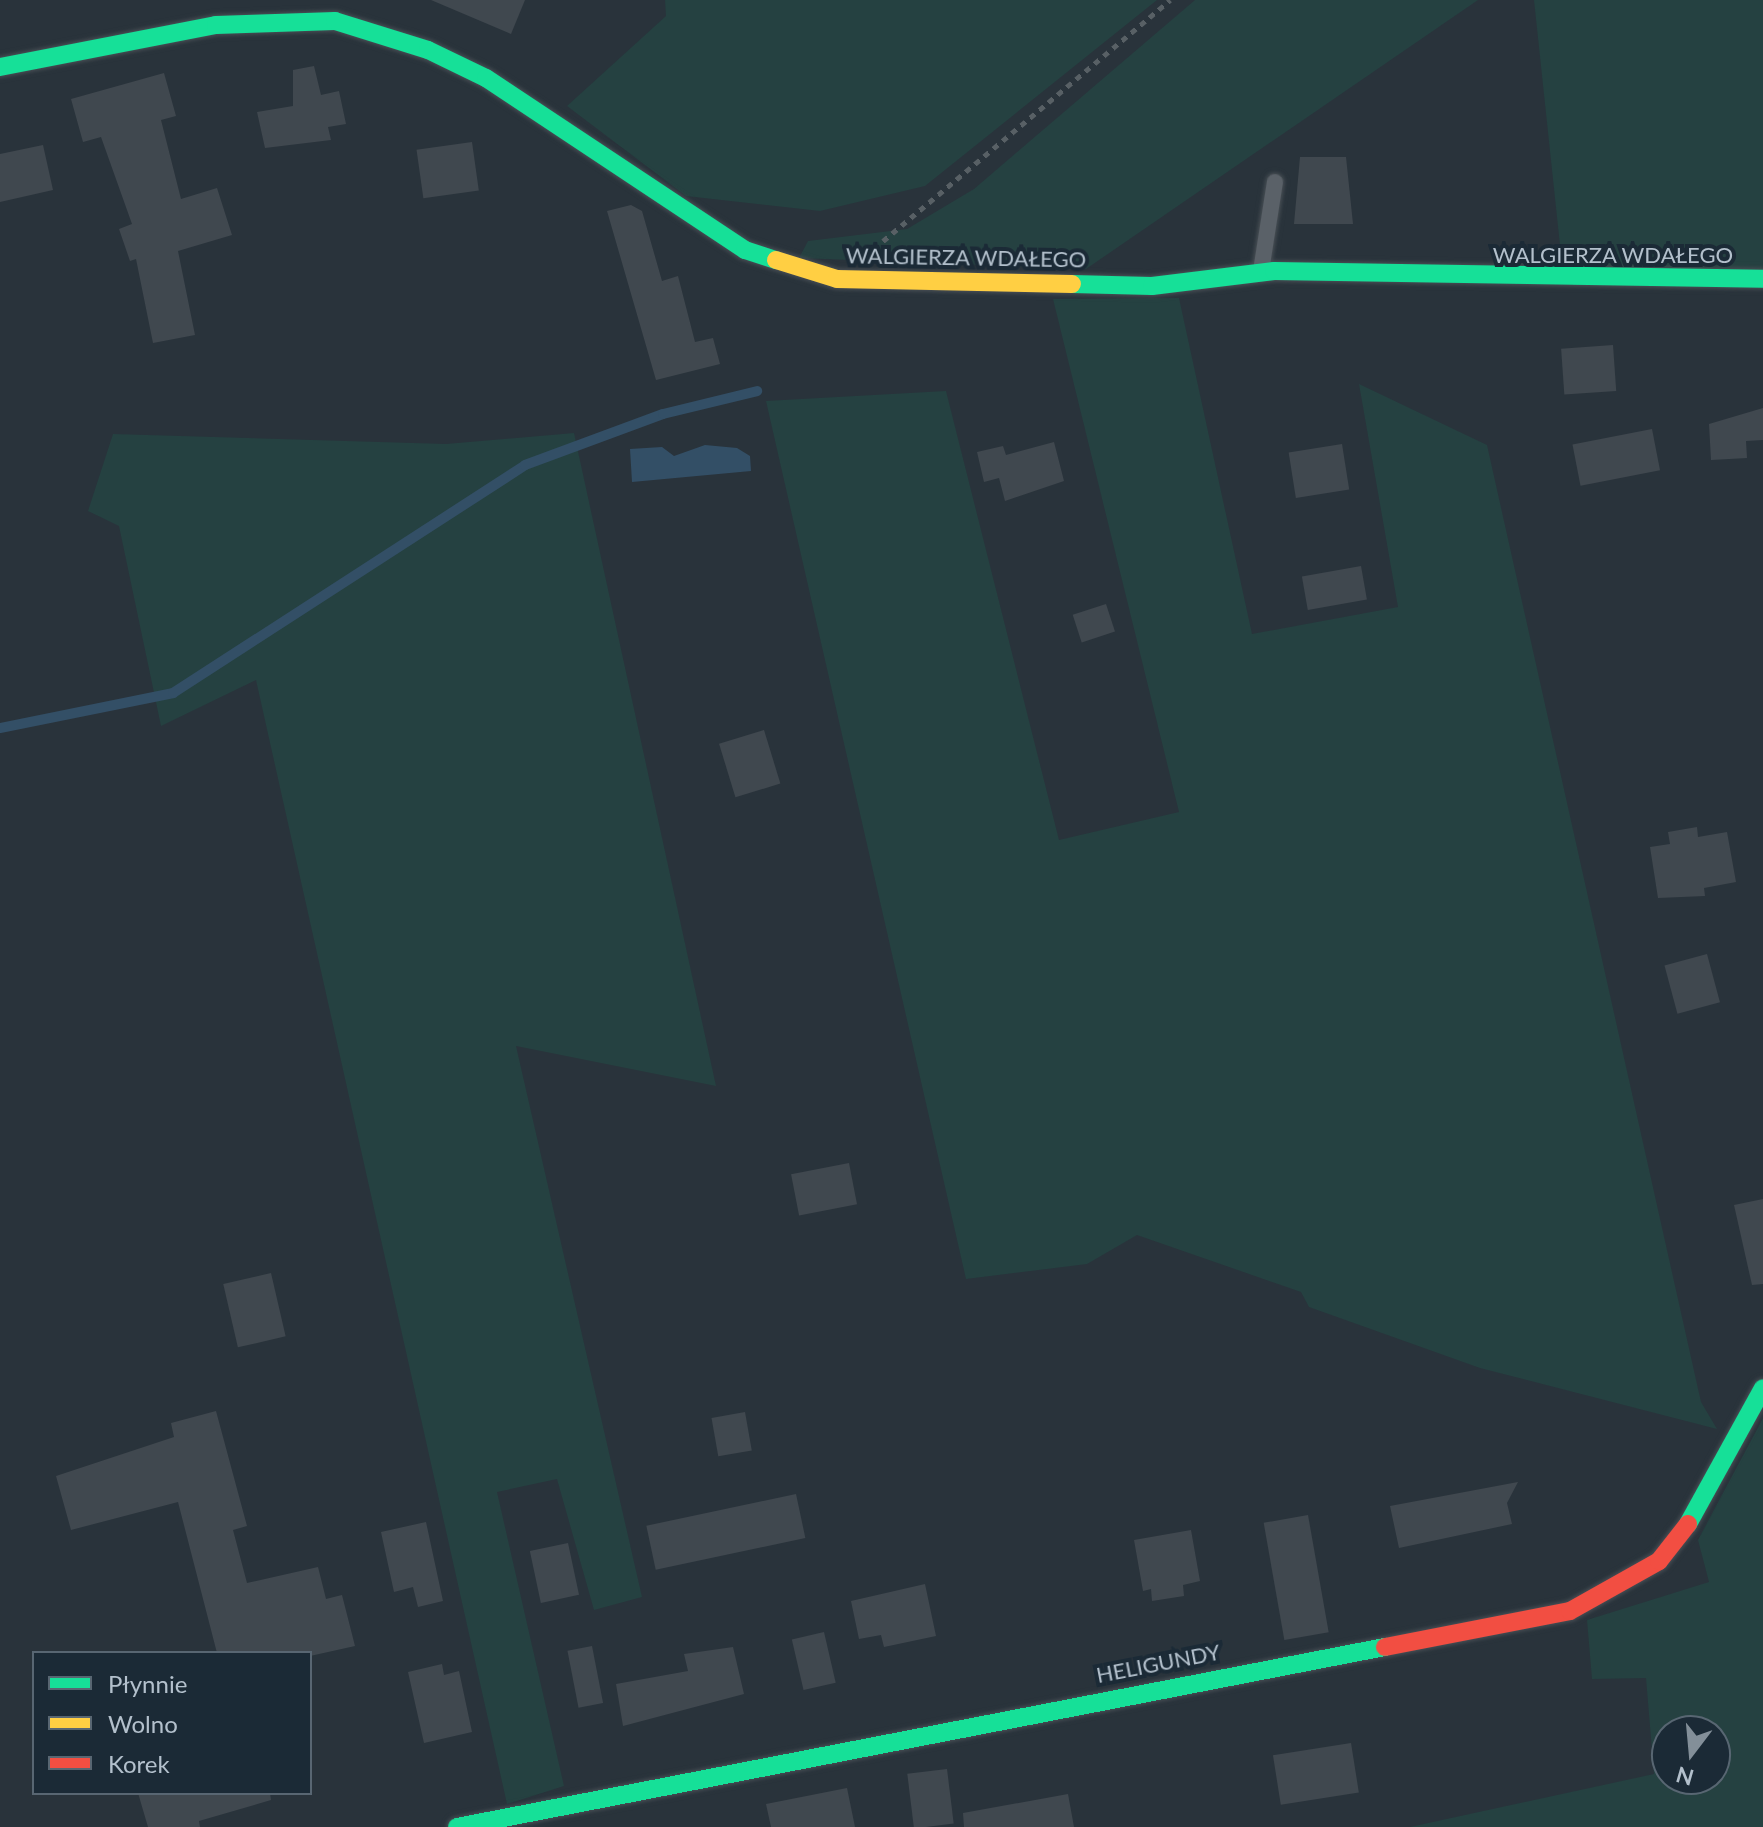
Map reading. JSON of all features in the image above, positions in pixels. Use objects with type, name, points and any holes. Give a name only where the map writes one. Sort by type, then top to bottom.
[{"type":"street","name":"WALGIERZA WDAŁEGO","points":[[0,67],[216,25],[335,21],[428,50],[486,78],[745,250],[837,279],[1152,286],[1261,273],[1763,279]]},
{"type":"street","name":"HELIGUNDY","points":[[457,1827],[1570,1611],[1659,1561],[1689,1522],[1763,1388]]},
{"type":"lane","points":[[1261,273],[1275,182]]},
{"type":"path","points":[[871,251],[1170,0]]},
{"type":"green space","points":[[665,0],[1157,0],[925,186],[820,211],[686,196],[567,106],[666,16]]},
{"type":"green space","points":[[1195,0],[1478,0],[1086,269],[799,258],[808,241],[907,229],[974,189]]},
{"type":"green space","points":[[1534,0],[1763,0],[1763,272],[1562,264]]},
{"type":"green space","points":[[1179,298],[1252,634],[1398,607],[1359,384],[1487,445],[1701,1402],[1717,1429],[1480,1368],[1309,1307],[1301,1292],[1137,1235],[1087,1264],[966,1279],[766,401],[946,391],[1059,840],[1179,812],[1053,299]]},
{"type":"green space","points":[[574,433],[716,1086],[516,1046],[642,1597],[594,1610],[557,1479],[497,1492],[564,1786],[507,1804],[256,680],[161,726],[119,526],[88,511],[113,434],[446,444]]},
{"type":"green space","points":[[1763,1418],[1763,1827],[1410,1827],[1651,1775],[1651,1795],[1731,1795],[1731,1715],[1651,1715],[1651,1738],[1646,1678],[1592,1679],[1587,1620],[1709,1582],[1698,1540]]},
{"type":"water","points":[[705,445],[737,448],[750,456],[751,471],[632,482],[630,449],[662,447],[674,456]]},
{"type":"building","points":[[431,0],[525,0],[511,34]]},
{"type":"building","points":[[314,66],[321,95],[339,91],[346,124],[328,127],[331,140],[265,148],[257,112],[293,106],[293,70]]},
{"type":"building","points":[[164,73],[176,116],[161,120],[181,199],[217,188],[232,235],[178,251],[195,335],[153,343],[136,259],[130,261],[119,229],[132,224],[101,137],[83,142],[71,99]]},
{"type":"building","points":[[472,142],[479,191],[423,198],[417,150]]},
{"type":"building","points":[[43,145],[53,190],[0,202],[0,154]]},
{"type":"building","points":[[1300,157],[1346,157],[1353,224],[1294,224]]},
{"type":"building","points":[[631,205],[642,211],[662,281],[678,276],[695,342],[713,338],[720,364],[656,380],[607,211]]},
{"type":"building","points":[[1613,345],[1616,391],[1564,395],[1561,349]]},
{"type":"building","points":[[1763,408],[1763,440],[1746,441],[1747,458],[1711,460],[1709,424]]},
{"type":"building","points":[[1652,429],[1660,470],[1581,486],[1572,444]]},
{"type":"building","points":[[1054,442],[1064,481],[1005,501],[999,478],[984,482],[977,452],[1003,446],[1006,455]]},
{"type":"building","points":[[1342,444],[1349,489],[1296,498],[1289,452]]},
{"type":"building","points":[[1361,566],[1367,599],[1308,610],[1302,576]]},
{"type":"building","points":[[1106,604],[1115,632],[1082,642],[1073,615]]},
{"type":"building","points":[[764,730],[780,784],[735,797],[719,744]]},
{"type":"building","points":[[1697,827],[1698,837],[1727,832],[1736,882],[1704,888],[1705,896],[1658,898],[1650,847],[1670,844],[1668,832]]},
{"type":"building","points":[[1707,954],[1720,1002],[1677,1014],[1664,965]]},
{"type":"building","points":[[849,1163],[857,1204],[799,1215],[791,1174]]},
{"type":"building","points":[[1763,1199],[1763,1284],[1752,1285],[1734,1205]]},
{"type":"building","points":[[271,1273],[286,1336],[238,1347],[223,1284]]},
{"type":"building","points":[[216,1411],[247,1526],[233,1530],[247,1583],[318,1567],[326,1599],[342,1595],[355,1646],[312,1656],[312,1651],[216,1651],[178,1502],[71,1530],[56,1476],[174,1437],[171,1423]]},
{"type":"building","points":[[745,1412],[752,1450],[718,1456],[712,1418]]},
{"type":"building","points":[[1518,1482],[1507,1503],[1512,1524],[1399,1548],[1390,1506]]},
{"type":"building","points":[[796,1494],[805,1538],[656,1570],[646,1526]]},
{"type":"building","points":[[1308,1515],[1329,1632],[1284,1640],[1264,1523]]},
{"type":"building","points":[[426,1522],[443,1601],[418,1607],[413,1587],[394,1592],[381,1532]]},
{"type":"building","points":[[1191,1530],[1200,1581],[1183,1585],[1184,1596],[1152,1601],[1151,1589],[1143,1591],[1134,1540]]},
{"type":"building","points":[[568,1543],[579,1595],[541,1603],[530,1551]]},
{"type":"building","points":[[925,1584],[936,1636],[884,1647],[881,1635],[859,1639],[851,1601]]},
{"type":"building","points":[[824,1632],[836,1683],[804,1690],[792,1639]]},
{"type":"building","points":[[592,1646],[603,1703],[579,1708],[567,1651]]},
{"type":"building","points":[[733,1647],[744,1694],[623,1726],[616,1684],[688,1671],[684,1654]]},
{"type":"building","points":[[442,1664],[444,1675],[459,1671],[472,1732],[424,1743],[408,1672]]},
{"type":"building","points":[[1351,1743],[1359,1792],[1281,1805],[1273,1755]]},
{"type":"building","points":[[947,1769],[954,1824],[914,1827],[907,1774]]},
{"type":"building","points":[[847,1788],[855,1827],[771,1827],[766,1804]]},
{"type":"building","points":[[1068,1794],[1074,1827],[964,1827],[963,1813]]},
{"type":"building","points":[[139,1795],[270,1795],[271,1800],[199,1821],[200,1827],[148,1827]]},
{"type":"waterway","points":[[0,728],[173,693],[525,465],[663,414],[757,391]]},
{"type":"traffic: fast","points":[[0,67],[216,25],[335,21],[428,50],[486,78],[745,250],[776,260]]},
{"type":"traffic: fast","points":[[1072,284],[1152,286],[1274,271],[1763,279]]},
{"type":"traffic: fast","points":[[1688,1524],[1763,1388]]},
{"type":"traffic: fast","points":[[457,1827],[1385,1647]]},
{"type":"traffic: slow","points":[[776,260],[837,279],[1072,284]]},
{"type":"traffic: jam","points":[[1385,1647],[1570,1611],[1659,1561],[1688,1524]]}]
